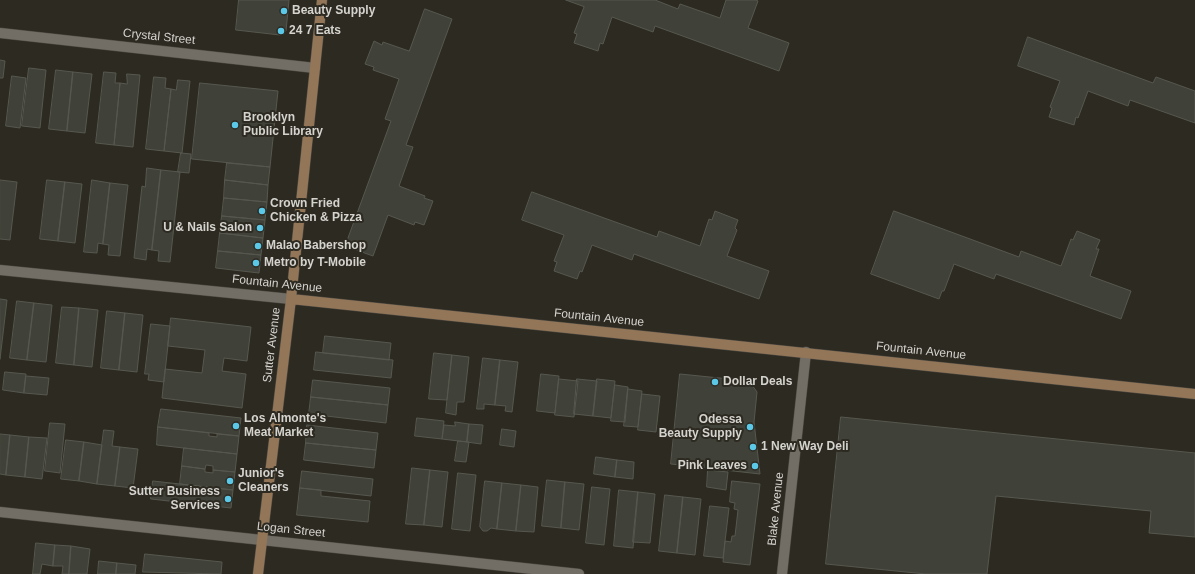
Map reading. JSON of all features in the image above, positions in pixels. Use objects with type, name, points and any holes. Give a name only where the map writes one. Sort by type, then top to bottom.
[{"type":"street","name":"Sutter Avenue","points":[[258,574],[291,299],[322,0]]},
{"type":"street","name":"Crystal Street","points":[[0,33],[315,68]]},
{"type":"street","name":"Fountain Avenue","points":[[0,270],[806,352],[1195,394]]},
{"type":"street","name":"Blake Avenue","points":[[782,574],[806,352]]},
{"type":"street","name":"Logan Street","points":[[0,512],[579,574]]},
{"type":"building","points":[[239,0],[289,0],[286,31],[280,35],[236,30]]},
{"type":"building","points":[[566,0],[655,0],[678,9],[680,4],[720,18],[726,0],[756,0],[758,1],[748,28],[789,43],[779,71],[655,26],[653,32],[612,17],[603,44],[600,43],[598,51],[574,43],[577,34],[574,33],[584,7]]},
{"type":"building","points":[[425,9],[452,19],[406,145],[413,147],[399,186],[425,196],[424,198],[433,201],[424,225],[415,222],[414,225],[388,215],[373,256],[345,246],[391,121],[385,119],[399,79],[373,70],[374,67],[365,64],[374,41],[382,45],[383,42],[409,51]]},
{"type":"building","points":[[1028,37],[1153,83],[1156,77],[1195,91],[1195,123],[1130,100],[1128,106],[1088,91],[1074,125],[1049,117],[1052,108],[1050,107],[1060,81],[1018,66]]},
{"type":"building","points":[[0,60],[5,61],[3,78],[0,78]]},
{"type":"building","points":[[29,68],[46,70],[40,128],[22,126]]},
{"type":"building","points":[[56,70],[73,72],[67,131],[49,129]]},
{"type":"building","points":[[73,72],[92,74],[85,133],[67,131]]},
{"type":"building","points":[[104,72],[116,73],[115,83],[120,83],[114,145],[96,143]]},
{"type":"building","points":[[127,74],[140,75],[133,147],[114,145],[120,83],[127,84]]},
{"type":"building","points":[[12,76],[26,78],[20,128],[6,126]]},
{"type":"building","points":[[154,77],[166,78],[165,88],[171,89],[164,151],[146,149]]},
{"type":"building","points":[[178,80],[190,81],[182,153],[164,151],[171,89],[176,90]]},
{"type":"building","name":"Brooklyn Public Library","points":[[200,83],[278,91],[270,167],[192,159]]},
{"type":"building","points":[[181,153],[191,154],[189,173],[178,172]]},
{"type":"building","points":[[227,163],[270,167],[268,185],[225,180]]},
{"type":"building","points":[[147,168],[161,170],[152,250],[147,249],[146,260],[134,258],[142,186],[145,187]]},
{"type":"building","points":[[161,170],[180,172],[170,262],[158,261],[159,251],[152,250]]},
{"type":"building","points":[[0,180],[17,182],[10,240],[0,239]]},
{"type":"building","points":[[47,180],[65,182],[58,241],[40,239]]},
{"type":"building","points":[[92,180],[110,183],[103,244],[98,243],[97,253],[84,252]]},
{"type":"building","points":[[225,180],[268,185],[267,202],[224,198]]},
{"type":"building","points":[[65,182],[82,184],[75,243],[58,241]]},
{"type":"building","points":[[110,183],[128,185],[120,256],[108,255],[109,245],[103,244]]},
{"type":"building","points":[[532,192],[657,237],[659,231],[700,246],[709,219],[712,220],[715,211],[738,220],[735,228],[737,230],[727,256],[769,271],[759,299],[634,254],[632,260],[592,245],[582,272],[580,271],[577,279],[554,271],[557,262],[554,261],[564,235],[522,220]]},
{"type":"building","points":[[224,198],[267,202],[265,220],[222,216]]},
{"type":"building","points":[[894,211],[1019,257],[1021,251],[1061,266],[1071,239],[1073,240],[1077,231],[1100,240],[1096,249],[1099,249],[1090,276],[1131,291],[1121,319],[996,274],[994,279],[954,264],[944,291],[942,291],[939,299],[871,274]]},
{"type":"building","points":[[222,216],[265,220],[263,238],[220,233]]},
{"type":"building","points":[[220,233],[263,238],[261,255],[218,251]]},
{"type":"building","points":[[218,251],[261,255],[259,273],[216,268]]},
{"type":"building","points":[[0,299],[7,300],[0,359]]},
{"type":"building","points":[[17,301],[34,303],[27,360],[10,358]]},
{"type":"building","points":[[34,303],[52,305],[46,362],[27,360]]},
{"type":"building","points":[[62,307],[79,308],[74,365],[56,363]]},
{"type":"building","points":[[79,308],[98,310],[92,367],[74,365]]},
{"type":"building","points":[[107,311],[125,313],[119,370],[101,368]]},
{"type":"building","points":[[125,313],[143,315],[137,372],[119,370]]},
{"type":"building","points":[[171,318],[251,327],[247,361],[224,358],[222,371],[246,374],[242,408],[162,398],[165,369],[202,373],[205,350],[168,346]]},
{"type":"building","points":[[151,324],[170,326],[164,382],[148,380],[149,374],[145,374]]},
{"type":"building","points":[[325,336],[391,343],[389,360],[323,353]]},
{"type":"building","points":[[316,352],[393,360],[391,378],[314,370]]},
{"type":"building","points":[[434,353],[452,355],[447,400],[429,399]]},
{"type":"building","points":[[452,355],[469,357],[464,402],[457,402],[456,415],[446,413]]},
{"type":"building","points":[[483,358],[500,360],[495,405],[484,404],[484,409],[477,409]]},
{"type":"building","points":[[500,360],[518,362],[512,412],[505,411],[506,406],[495,405]]},
{"type":"building","points":[[5,372],[26,374],[24,393],[3,390]]},
{"type":"building","points":[[541,374],[559,376],[555,413],[537,411]]},
{"type":"building","points":[[680,374],[749,381],[757,392],[754,422],[760,474],[671,464]]},
{"type":"building","points":[[26,376],[49,378],[47,395],[24,393]]},
{"type":"building","points":[[559,379],[578,381],[574,417],[555,415]]},
{"type":"building","points":[[577,379],[597,381],[593,416],[574,414]]},
{"type":"building","points":[[597,379],[615,381],[611,418],[593,416]]},
{"type":"building","points":[[313,380],[390,388],[388,405],[311,397]]},
{"type":"building","points":[[615,385],[628,387],[625,422],[611,421]]},
{"type":"building","points":[[628,389],[642,391],[638,427],[624,426]]},
{"type":"building","points":[[642,394],[660,396],[656,432],[638,430]]},
{"type":"building","points":[[311,397],[388,405],[386,423],[309,414]]},
{"type":"building","points":[[161,409],[241,418],[239,436],[158,427]]},
{"type":"building","points":[[841,417],[1195,453],[1195,537],[1149,533],[1151,511],[996,496],[987,574],[926,574],[826,564]]},
{"type":"building","points":[[417,418],[444,421],[442,439],[415,436]]},
{"type":"building","points":[[455,422],[469,424],[467,442],[442,439],[444,425],[455,426]]},
{"type":"building","points":[[50,423],[65,424],[60,473],[45,471]]},
{"type":"building","points":[[469,424],[483,425],[481,444],[467,442]]},
{"type":"building","points":[[307,425],[378,433],[376,450],[306,443]]},
{"type":"building","points":[[158,427],[209,433],[209,436],[217,437],[217,434],[239,436],[237,454],[157,445]]},
{"type":"building","points":[[502,429],[516,431],[514,447],[500,445]]},
{"type":"building","points":[[104,430],[114,431],[112,446],[120,447],[115,486],[97,484]]},
{"type":"building","points":[[0,434],[10,435],[6,475],[0,474]]},
{"type":"building","points":[[10,435],[29,437],[25,477],[6,475]]},
{"type":"building","points":[[29,437],[47,438],[42,479],[25,477]]},
{"type":"building","points":[[66,440],[84,442],[79,481],[61,479]]},
{"type":"building","points":[[458,441],[469,442],[466,462],[455,461]]},
{"type":"building","points":[[84,442],[102,445],[97,484],[79,481]]},
{"type":"building","points":[[306,443],[376,450],[374,468],[304,460]]},
{"type":"building","points":[[120,447],[138,449],[133,488],[115,486]]},
{"type":"building","points":[[184,448],[237,454],[235,472],[213,470],[213,466],[206,465],[205,469],[182,466]]},
{"type":"building","points":[[596,457],[617,460],[615,477],[594,474]]},
{"type":"building","points":[[617,460],[634,462],[633,479],[615,477]]},
{"type":"building","points":[[182,466],[205,469],[205,472],[213,473],[213,470],[235,472],[233,490],[180,484]]},
{"type":"building","points":[[412,468],[430,470],[424,525],[406,524]]},
{"type":"building","points":[[430,470],[448,472],[442,527],[424,525]]},
{"type":"building","points":[[708,470],[728,472],[726,490],[707,487]]},
{"type":"building","points":[[302,471],[373,479],[371,496],[300,488]]},
{"type":"building","points":[[458,473],[476,475],[470,531],[452,529]]},
{"type":"building","points":[[547,480],[565,482],[561,528],[542,526]]},
{"type":"building","points":[[153,481],[233,490],[231,508],[151,499]]},
{"type":"building","points":[[485,481],[502,483],[497,529],[491,528],[487,531],[483,531],[480,527]]},
{"type":"building","points":[[732,481],[760,484],[750,565],[723,562],[725,541],[731,542],[732,536],[735,536],[738,510],[734,509],[735,503],[730,502]]},
{"type":"building","points":[[565,482],[584,484],[579,530],[561,528]]},
{"type":"building","points":[[502,483],[521,485],[516,531],[497,529]]},
{"type":"building","points":[[521,485],[538,487],[534,532],[516,531]]},
{"type":"building","points":[[592,487],[610,489],[604,545],[586,543]]},
{"type":"building","points":[[300,488],[321,490],[321,496],[370,501],[368,522],[297,515]]},
{"type":"building","points":[[619,490],[638,492],[633,548],[614,546]]},
{"type":"building","points":[[638,492],[655,494],[650,543],[633,542]]},
{"type":"building","points":[[665,495],[683,497],[677,553],[659,551]]},
{"type":"building","points":[[683,497],[701,499],[695,555],[677,553]]},
{"type":"building","points":[[710,506],[729,508],[723,558],[704,556]]},
{"type":"building","points":[[36,543],[55,545],[53,566],[42,564],[40,574],[33,574]]},
{"type":"building","points":[[55,545],[71,546],[69,574],[62,574],[63,566],[53,566]]},
{"type":"building","points":[[71,546],[90,549],[87,574],[69,574]]},
{"type":"building","points":[[145,554],[222,562],[221,574],[143,572]]},
{"type":"building","points":[[99,561],[117,563],[116,574],[98,574]]},
{"type":"building","points":[[117,563],[136,565],[135,574],[116,574]]},
{"type":"place","name":"Beauty Supply","points":[[284,11]]},
{"type":"place","name":"24 7 Eats","points":[[281,31]]},
{"type":"place","name":"Brooklyn Public Library","points":[[235,125]]},
{"type":"place","name":"Crown Fried Chicken & Pizza","points":[[262,211]]},
{"type":"place","name":"U & Nails Salon","points":[[260,228]]},
{"type":"place","name":"Malao Babershop","points":[[258,246]]},
{"type":"place","name":"Metro by T-Mobile","points":[[256,263]]},
{"type":"place","name":"Dollar Deals","points":[[715,382]]},
{"type":"place","name":"Los Almonte's Meat Market","points":[[236,426]]},
{"type":"place","name":"Odessa Beauty Supply","points":[[750,427]]},
{"type":"place","name":"1 New Way Deli","points":[[753,447]]},
{"type":"place","name":"Pink Leaves","points":[[755,466]]},
{"type":"place","name":"Junior's Cleaners","points":[[230,481]]},
{"type":"place","name":"Sutter Business Services","points":[[228,499]]}]
